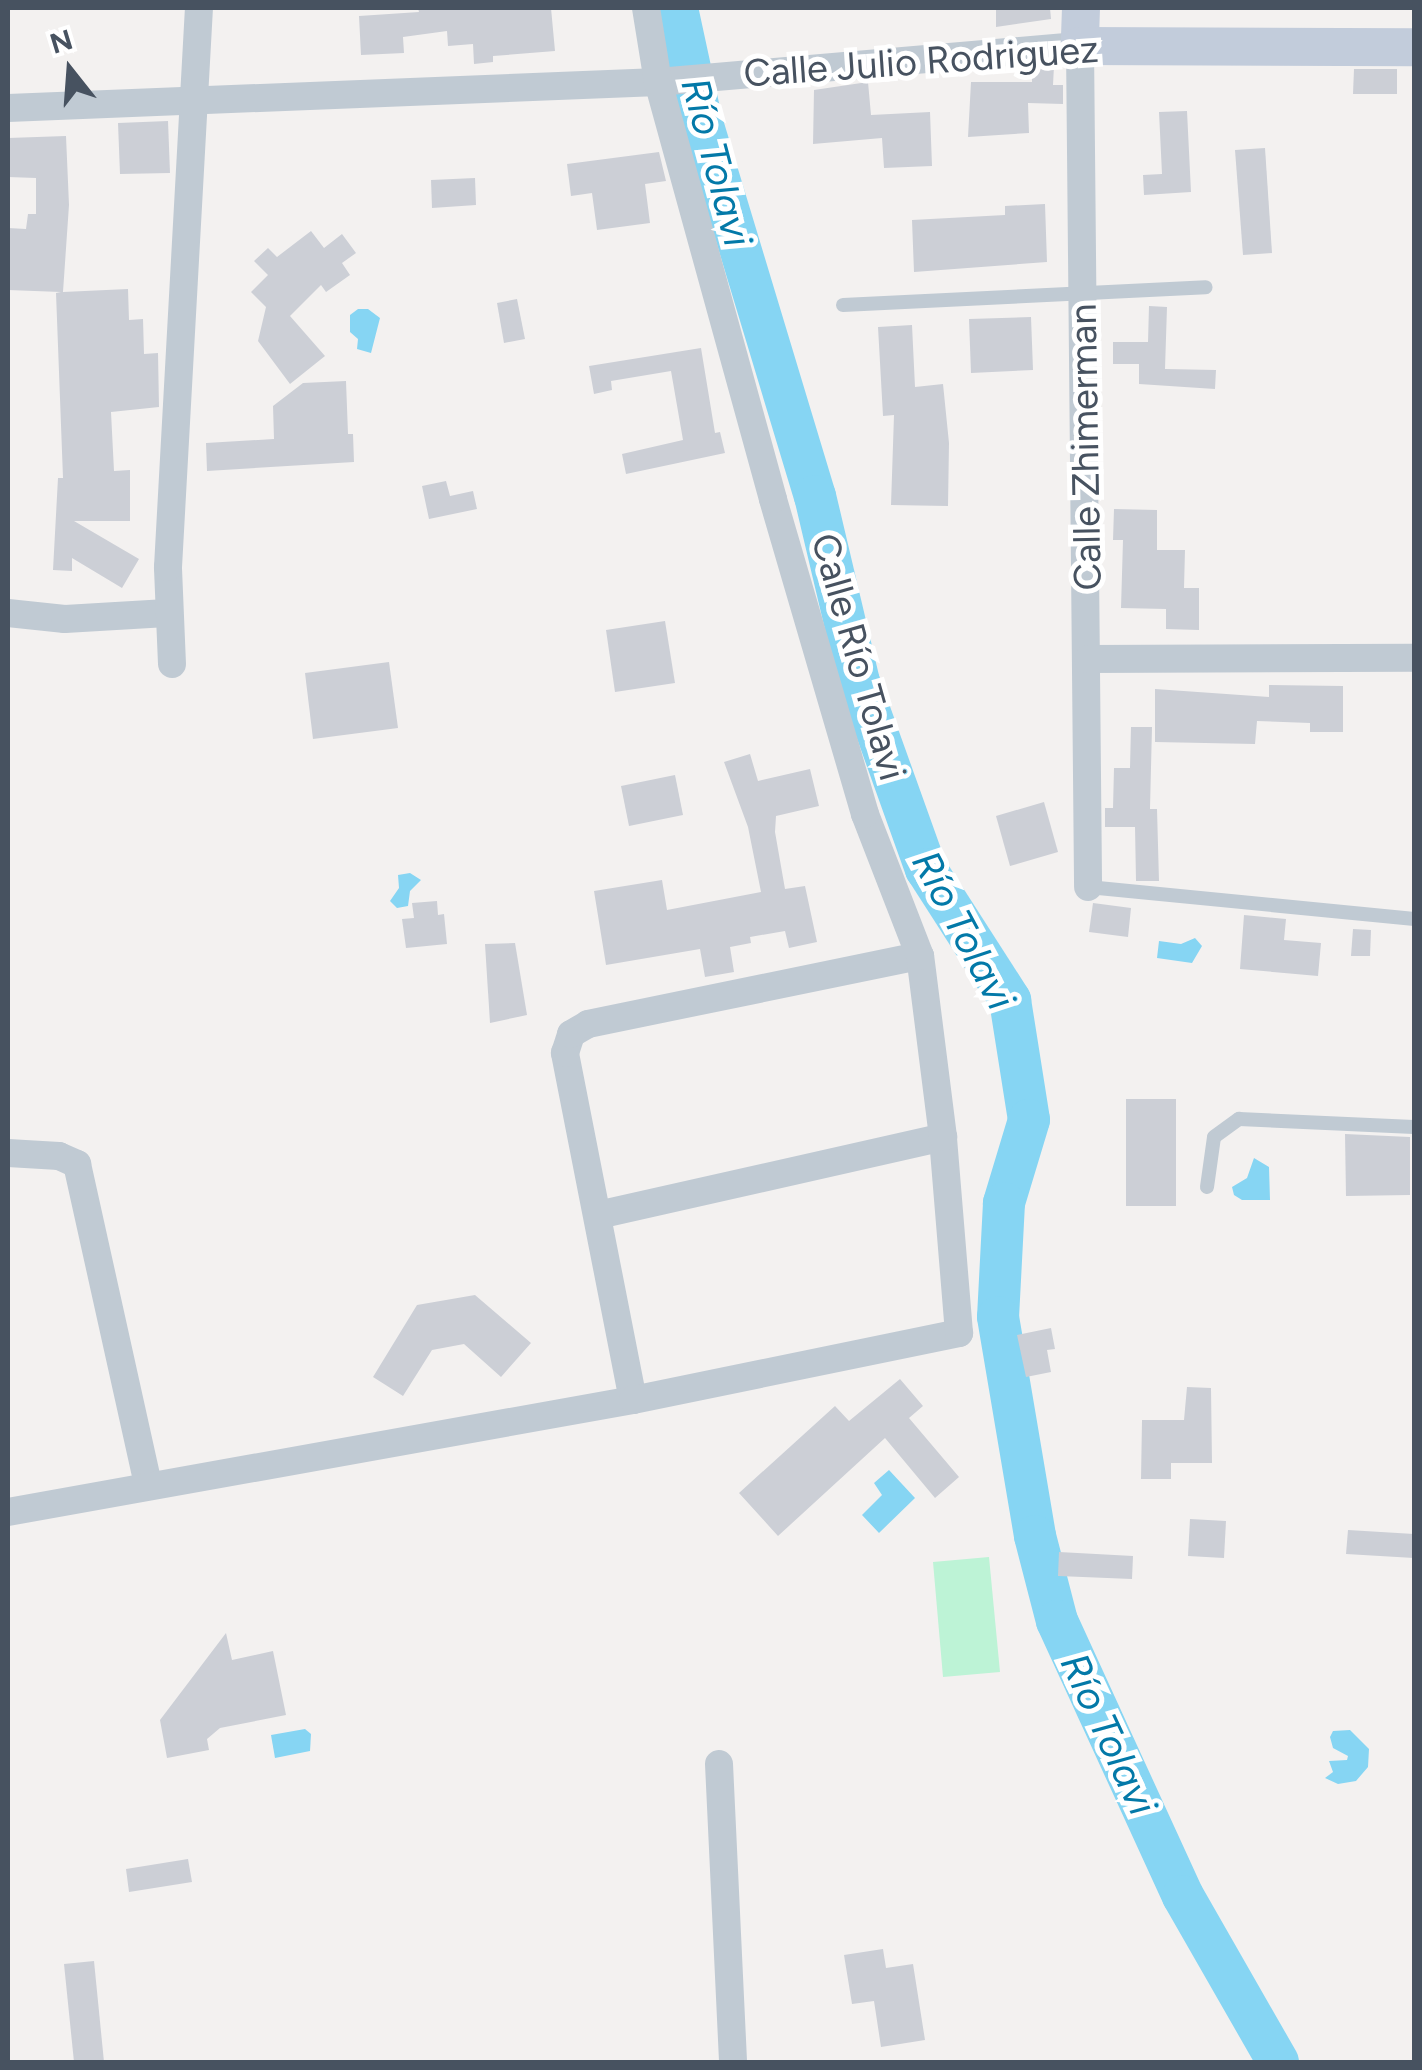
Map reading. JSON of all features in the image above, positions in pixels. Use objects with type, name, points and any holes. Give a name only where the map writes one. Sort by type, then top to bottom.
[{"type":"main road","name":"Calle Zhimerman","points":[[1080,46],[1081,8]]},
{"type":"main road","name":"Calle Julio Rodriguez","points":[[1080,46],[1414,47]]},
{"type":"street","points":[[172,664],[167,614],[199,8]]},
{"type":"street","name":"Calle Río Tolavi","points":[[633,1400],[959,1333],[943,1138],[920,956],[865,814],[772,500],[669,81],[646,8]]},
{"type":"street","name":"Calle Julio Rodriguez","points":[[8,108],[196,104],[669,81],[1080,46]]},
{"type":"street","name":"Calle Zhimerman","points":[[1080,46],[1088,887]]},
{"type":"street","points":[[8,613],[65,618],[167,614]]},
{"type":"street","points":[[1088,658],[1414,658]]},
{"type":"street","points":[[8,1512],[633,1400],[565,1053],[572,1034],[588,1024],[920,956]]},
{"type":"street","points":[[598,1215],[943,1138]]},
{"type":"street","points":[[8,1153],[58,1156],[77,1164],[148,1485]]},
{"type":"street","points":[[718,1764],[733,2062]]},
{"type":"lane","points":[[843,305],[1206,287]]},
{"type":"lane","points":[[1088,887],[1414,919]]},
{"type":"lane","points":[[1207,1187],[1214,1136],[1238,1119],[1414,1127]]},
{"type":"green space","points":[[989,1557],[1000,1672],[943,1677],[933,1562]]},
{"type":"water","points":[[358,309],[368,309],[380,318],[371,353],[357,349],[358,339],[350,332],[350,315]]},
{"type":"water","points":[[410,873],[421,880],[410,891],[408,906],[397,908],[390,901],[399,888],[398,875]]},
{"type":"water","points":[[1195,938],[1202,946],[1192,963],[1157,958],[1159,941],[1181,944]]},
{"type":"water","points":[[1254,1158],[1269,1167],[1270,1200],[1242,1200],[1234,1195],[1232,1187],[1247,1178]]},
{"type":"water","points":[[889,1470],[915,1498],[879,1533],[862,1515],[882,1495],[874,1483]]},
{"type":"water","points":[[305,1729],[311,1734],[310,1751],[275,1758],[271,1735]]},
{"type":"water","points":[[1350,1730],[1369,1749],[1368,1767],[1356,1781],[1338,1784],[1325,1778],[1333,1772],[1329,1761],[1347,1760],[1348,1756],[1333,1748],[1330,1737],[1333,1731]]},
{"type":"building","points":[[418,8],[551,8],[555,51],[493,56],[493,62],[474,64],[473,44],[448,46],[447,31],[403,37],[404,53],[361,55],[359,16],[419,12]]},
{"type":"building","points":[[996,8],[1050,8],[1051,19],[996,27]]},
{"type":"building","points":[[1054,66],[1053,85],[1063,85],[1063,104],[1028,103],[1029,133],[968,137],[971,82],[1032,82],[1032,68]]},
{"type":"building","points":[[1354,69],[1397,69],[1397,94],[1353,94]]},
{"type":"building","points":[[868,82],[871,115],[930,112],[932,166],[884,168],[882,138],[813,144],[814,90]]},
{"type":"building","points":[[1187,111],[1191,192],[1144,195],[1143,175],[1162,174],[1159,112]]},
{"type":"building","points":[[168,121],[170,173],[120,174],[118,123]]},
{"type":"building","points":[[66,136],[69,205],[63,292],[128,289],[129,320],[143,319],[144,354],[158,353],[159,407],[111,412],[114,471],[130,470],[130,521],[74,521],[139,559],[122,588],[72,558],[72,571],[53,570],[58,478],[63,478],[56,293],[61,292],[8,290],[8,228],[26,229],[28,214],[36,214],[36,178],[8,177],[8,138]]},
{"type":"building","points":[[1265,148],[1272,253],[1243,255],[1235,150]]},
{"type":"building","points":[[659,152],[666,181],[645,184],[650,223],[597,230],[592,193],[571,196],[567,164]]},
{"type":"building","points":[[475,178],[476,205],[432,208],[431,180]]},
{"type":"building","points":[[1045,204],[1047,262],[914,272],[912,220],[1005,215],[1005,206]]},
{"type":"building","points":[[311,231],[324,248],[342,234],[356,253],[342,263],[350,275],[326,292],[321,285],[290,316],[325,356],[290,384],[258,341],[266,307],[251,292],[268,275],[254,261],[268,248],[277,257]]},
{"type":"building","points":[[517,299],[525,339],[504,343],[497,303]]},
{"type":"building","points":[[1149,306],[1167,307],[1165,369],[1216,370],[1215,389],[1139,384],[1139,364],[1113,364],[1113,342],[1148,342]]},
{"type":"building","points":[[1031,317],[1033,370],[971,373],[969,319]]},
{"type":"building","points":[[912,325],[915,387],[943,384],[949,443],[948,506],[891,505],[894,415],[883,416],[878,327]]},
{"type":"building","points":[[701,348],[715,433],[720,432],[725,453],[626,474],[622,454],[683,440],[671,371],[611,381],[612,390],[594,394],[589,366]]},
{"type":"building","points":[[346,381],[348,434],[353,434],[354,462],[207,471],[206,443],[274,439],[273,406],[303,383]]},
{"type":"building","points":[[446,481],[450,496],[473,491],[477,509],[429,519],[422,486]]},
{"type":"building","points":[[1114,509],[1157,510],[1157,550],[1185,550],[1184,588],[1199,588],[1199,630],[1166,629],[1166,609],[1121,608],[1123,540],[1113,540]]},
{"type":"building","points":[[665,621],[675,683],[615,692],[606,630]]},
{"type":"building","points":[[389,662],[398,728],[313,739],[305,673]]},
{"type":"building","points":[[1269,685],[1343,686],[1343,732],[1310,732],[1310,723],[1257,721],[1255,744],[1155,742],[1155,689],[1269,697]]},
{"type":"building","points":[[1131,727],[1152,727],[1150,809],[1157,809],[1159,881],[1136,881],[1135,827],[1105,827],[1105,808],[1113,808],[1114,768],[1130,768]]},
{"type":"building","points":[[750,754],[758,781],[810,769],[819,806],[776,816],[775,832],[785,889],[805,886],[817,942],[789,948],[785,931],[750,937],[751,943],[730,947],[734,972],[705,977],[700,949],[606,965],[594,891],[662,880],[667,910],[761,892],[748,827],[724,762]]},
{"type":"building","points":[[675,775],[683,815],[629,826],[621,786]]},
{"type":"building","points":[[1044,802],[1058,852],[1010,866],[996,816]]},
{"type":"building","points":[[437,901],[438,915],[444,914],[447,944],[406,948],[402,919],[414,918],[412,903]]},
{"type":"building","points":[[1093,903],[1131,908],[1128,937],[1089,932]]},
{"type":"building","points":[[1244,915],[1286,919],[1284,940],[1321,943],[1318,976],[1240,969]]},
{"type":"building","points":[[1353,929],[1371,930],[1370,956],[1351,956]]},
{"type":"building","points":[[515,943],[527,1015],[490,1023],[485,944]]},
{"type":"building","points":[[1126,1099],[1176,1099],[1176,1206],[1126,1206]]},
{"type":"building","points":[[1345,1134],[1410,1137],[1410,1195],[1346,1196]]},
{"type":"building","points":[[475,1295],[531,1343],[501,1377],[464,1344],[432,1350],[403,1396],[373,1377],[417,1305]]},
{"type":"building","points":[[1051,1328],[1055,1349],[1047,1350],[1051,1372],[1026,1377],[1017,1335]]},
{"type":"building","points":[[900,1379],[923,1406],[909,1418],[959,1477],[935,1498],[885,1438],[778,1536],[739,1493],[835,1406],[849,1421]]},
{"type":"building","points":[[1187,1387],[1211,1388],[1212,1463],[1171,1463],[1171,1479],[1141,1479],[1142,1420],[1184,1420]]},
{"type":"building","points":[[1190,1519],[1226,1521],[1224,1558],[1188,1556]]},
{"type":"building","points":[[1348,1530],[1414,1534],[1414,1558],[1346,1554]]},
{"type":"building","points":[[1059,1552],[1133,1556],[1132,1579],[1058,1576]]},
{"type":"building","points":[[226,1633],[232,1660],[273,1651],[286,1715],[220,1728],[207,1739],[209,1750],[167,1758],[160,1720]]},
{"type":"building","points":[[188,1859],[192,1882],[129,1892],[126,1869]]},
{"type":"building","points":[[883,1949],[886,1968],[913,1964],[925,2040],[881,2047],[874,2001],[852,2004],[844,1955]]},
{"type":"building","points":[[94,1961],[104,2062],[74,2062],[64,1964]]},
{"type":"waterway","name":"Río Tolavi","points":[[677,8],[701,119],[815,496],[859,682],[926,869],[1010,1000],[1029,1120],[1004,1203],[998,1317],[1035,1536],[1057,1621],[1183,1896],[1278,2062]]}]
